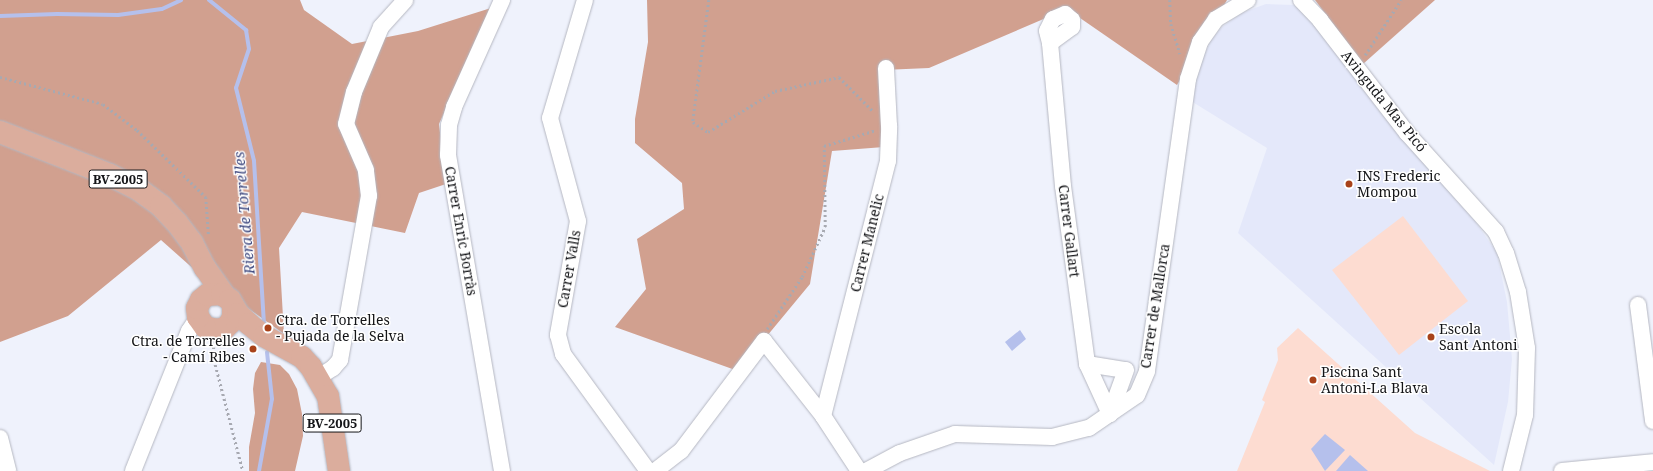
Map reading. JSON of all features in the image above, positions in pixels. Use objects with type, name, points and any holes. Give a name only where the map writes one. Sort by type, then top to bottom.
[{"type":"main road","name":"BV-2005","points":[[0,132],[110,174],[138,189],[161,206],[177,223],[204,265],[215,305],[241,318],[264,336],[302,357],[318,377],[328,396],[339,471]]},
{"type":"main road","points":[[215,305],[232,320],[220,329]]},
{"type":"main road","name":"BV-2005","points":[[220,329],[264,336]]},
{"type":"street","points":[[318,377],[333,368],[340,360],[369,196],[366,170],[346,124],[354,92],[381,27],[405,0]]},
{"type":"street","name":"Carrer Enric Borràs","points":[[502,0],[454,106],[449,125],[448,155],[502,471]]},
{"type":"street","name":"Carrer Valls","points":[[585,0],[550,118],[578,221],[558,335],[563,354],[648,471]]},
{"type":"street","name":"Carrer de Mallorca","points":[[866,471],[900,452],[955,434],[1052,437],[1089,428],[1137,395],[1147,371],[1188,80],[1200,42],[1216,19],[1248,0]]},
{"type":"street","name":"Avinguda Mas Picó","points":[[1301,0],[1320,20],[1407,133],[1496,232],[1506,253],[1518,292],[1527,348],[1525,415],[1511,471]]},
{"type":"street","name":"Carrer Gallart","points":[[1050,43],[1063,186],[1087,364],[1110,414]]},
{"type":"street","name":"Carrer Manelic","points":[[823,416],[888,161],[889,126],[886,68]]},
{"type":"street","points":[[133,471],[189,331],[215,305]]},
{"type":"street","points":[[1638,305],[1653,421]]},
{"type":"street","points":[[655,471],[681,451],[764,341],[823,416],[859,471]]},
{"type":"street","points":[[1087,364],[1126,370],[1110,414]]},
{"type":"street","points":[[0,438],[8,471]]},
{"type":"street","points":[[1562,471],[1653,462]]},
{"type":"path","points":[[709,0],[693,122],[708,132],[775,91],[839,77],[889,126],[824,146],[824,227],[802,277],[766,330],[764,341]]},
{"type":"path","points":[[1170,0],[1171,24],[1188,80]]},
{"type":"path","points":[[1356,68],[1401,0]]},
{"type":"path","points":[[0,77],[103,104],[137,130],[206,197],[209,238],[204,265]]},
{"type":"path","points":[[220,329],[214,355],[243,471]]},
{"type":"shaded area","points":[[0,0],[300,0],[304,10],[352,44],[418,31],[491,8],[439,124],[446,184],[419,193],[405,233],[302,212],[279,248],[284,334],[197,272],[161,240],[68,316],[0,342]]},
{"type":"shaded area","points":[[647,0],[1227,0],[1177,85],[1067,9],[929,68],[883,70],[884,147],[832,151],[810,284],[738,371],[615,327],[646,289],[637,239],[684,209],[682,183],[635,143],[635,119],[648,42]]},
{"type":"shaded area","points":[[1315,0],[1435,0],[1363,64]]},
{"type":"shaded area","name":"INS Frederic Mompou","points":[[1266,4],[1294,5],[1304,12],[1380,112],[1475,221],[1497,253],[1507,302],[1512,359],[1508,402],[1494,465],[1238,233],[1267,148],[1191,101],[1201,62],[1211,40],[1222,27],[1241,13]]},
{"type":"shaded area","points":[[1403,216],[1468,301],[1399,355],[1332,270]]},
{"type":"shaded area","name":"Piscina Sant Antoni-La Blava","points":[[1298,328],[1415,433],[1490,471],[1237,471],[1265,402],[1262,400],[1278,360],[1277,348]]},
{"type":"shaded area","points":[[261,362],[280,365],[289,374],[297,389],[302,414],[303,436],[295,471],[249,471],[249,447],[255,413],[253,389],[255,373]]},
{"type":"water","points":[[1020,330],[1026,339],[1012,351],[1005,342]]},
{"type":"water","points":[[1325,434],[1345,450],[1325,471],[1311,449]]},
{"type":"water","points":[[1350,455],[1368,471],[1336,471]]},
{"type":"waterway","name":"Riera de Torrelles","points":[[0,16],[57,14],[118,15],[162,9],[181,0]]},
{"type":"waterway","name":"Riera de Torrelles","points":[[209,0],[246,30],[249,49],[236,88],[254,161],[264,325]]},
{"type":"waterway","name":"Riera de Torrelles","points":[[259,471],[272,399],[267,352]]},
{"type":"place","name":"INS Frederic Mompou","points":[[1349,184]]},
{"type":"place","name":"Ctra. de Torrelles - Pujada de la Selva","points":[[268,328]]},
{"type":"place","name":"Escola Sant Antoni","points":[[1431,337]]},
{"type":"place","name":"Ctra. de Torrelles - Camí Ribes","points":[[253,349]]},
{"type":"place","name":"Piscina Sant Antoni-La Blava","points":[[1313,380]]}]
